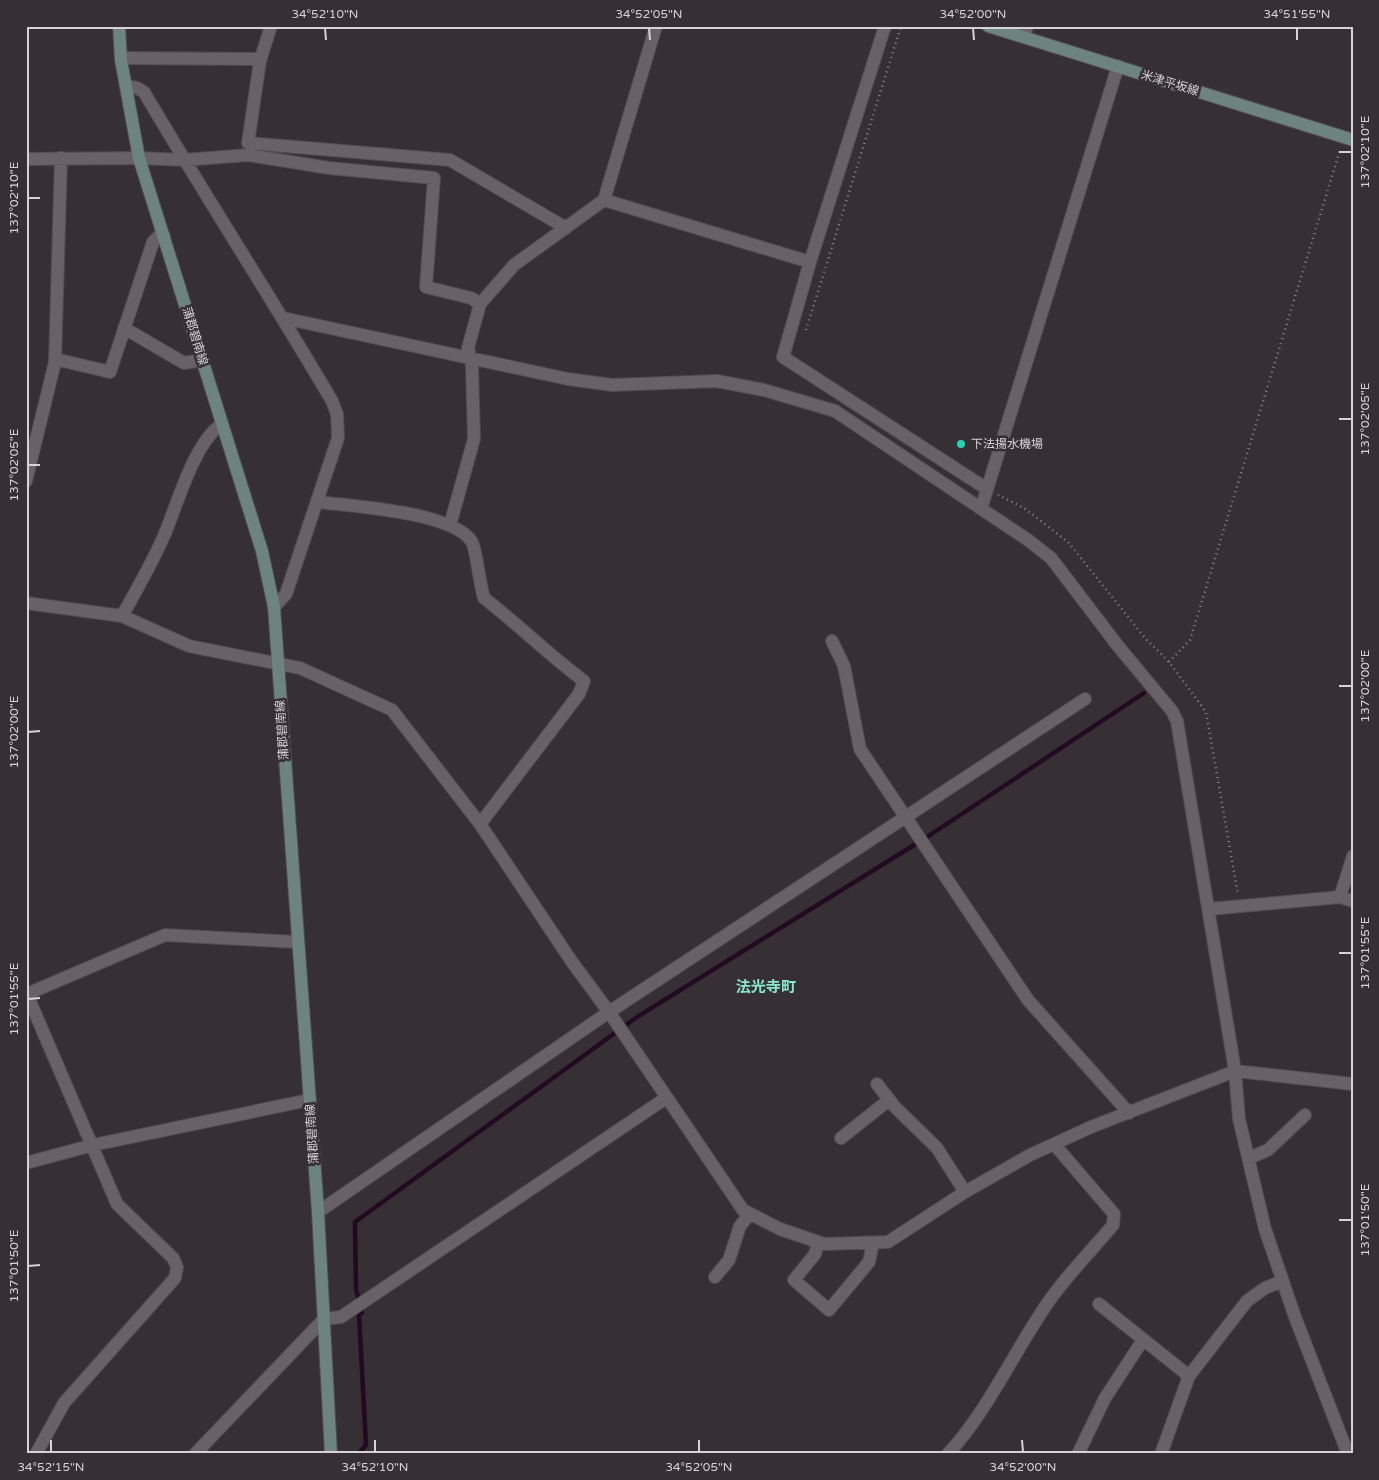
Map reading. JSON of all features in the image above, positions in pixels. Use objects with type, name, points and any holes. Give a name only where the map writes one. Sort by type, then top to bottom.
[{"type":"main road","name":"蒲郡碧南線","points":[[119,26],[121,58],[139,158],[262,551],[274,607],[318,1212],[331,1454]]},
{"type":"main road","name":"米津平坂線","points":[[988,26],[1026,32],[1118,66],[1348,138]]},
{"type":"street","points":[[270,26],[261,60],[248,143],[450,160],[566,228]]},
{"type":"street","points":[[450,525],[474,439],[468,348],[480,304],[514,265],[604,200],[656,26]]},
{"type":"street","points":[[885,26],[810,262],[783,357],[987,489]]},
{"type":"street","points":[[121,58],[261,60]]},
{"type":"street","points":[[981,509],[1118,66]]},
{"type":"street","points":[[126,86],[137,88],[144,92],[180,154],[283,318],[332,401],[337,414],[338,438],[318,502],[286,594],[274,607]]},
{"type":"street","points":[[26,159],[139,158],[180,154],[248,155],[329,168],[434,178],[426,287],[471,298],[480,304]]},
{"type":"street","points":[[26,481],[55,359],[61,158]]},
{"type":"street","points":[[604,200],[810,262]]},
{"type":"street","points":[[55,359],[110,372],[153,242],[158,237],[164,236]]},
{"type":"street","points":[[283,318],[470,356],[568,379],[612,385],[717,381],[764,390],[835,411],[1028,540],[1060,566],[1118,646],[1172,711],[1180,735],[1235,1070],[1239,1119],[1265,1229],[1348,1454]]},
{"type":"street","points":[[124,328],[184,363],[203,360]]},
{"type":"street","points":[[122,616],[163,537],[189,471],[208,436],[222,424]]},
{"type":"street","points":[[318,502],[414,515],[450,525],[472,542],[484,598],[520,626],[547,653],[584,681],[579,694],[480,824]]},
{"type":"street","points":[[26,603],[122,616],[189,646],[300,668],[392,710],[480,824],[572,962],[609,1012],[743,1210],[780,1229],[824,1244],[888,1242],[965,1192],[1054,1144],[1235,1070],[1353,1084]]},
{"type":"street","points":[[832,641],[844,666],[860,749],[1028,1000],[1129,1113]]},
{"type":"street","points":[[318,1212],[609,1012],[1085,700]]},
{"type":"street","points":[[1340,897],[1353,856]]},
{"type":"street","points":[[1209,909],[1340,897],[1353,901]]},
{"type":"street","points":[[36,1454],[64,1403],[175,1278],[177,1267],[173,1258],[117,1204],[27,993],[165,935],[297,942]]},
{"type":"street","points":[[877,1084],[889,1100],[937,1148],[965,1192]]},
{"type":"street","points":[[195,1454],[324,1319],[341,1317],[666,1098]]},
{"type":"street","points":[[26,1163],[93,1145],[309,1100]]},
{"type":"street","points":[[841,1138],[889,1100]]},
{"type":"street","points":[[1249,1158],[1268,1150],[1304,1115]]},
{"type":"street","points":[[948,1454],[963,1438],[988,1403],[1007,1366],[1050,1300],[1114,1225],[1114,1214],[1054,1144]]},
{"type":"street","points":[[715,1277],[730,1260],[740,1226],[750,1214]]},
{"type":"street","points":[[818,1242],[815,1254],[794,1280],[829,1310],[869,1262],[872,1243]]},
{"type":"street","points":[[1161,1454],[1189,1376],[1247,1301],[1265,1288],[1283,1281]]},
{"type":"street","points":[[1099,1304],[1189,1376]]},
{"type":"street","points":[[1078,1454],[1106,1398],[1143,1340]]},
{"type":"street","points":[[26,1451],[29,1454]]},
{"type":"path","points":[[804,337],[901,26]]},
{"type":"path","points":[[1169,662],[1190,640],[1348,138]]},
{"type":"waterway","points":[[358,1454],[366,1445],[359,1315],[362,1313],[356,1289],[355,1222],[637,1017],[927,837],[1144,693]]},
{"type":"place","name":"下法揚水機場","points":[[961,444]]},
{"type":"district","name":"法光寺町","points":[[766,987]]}]
